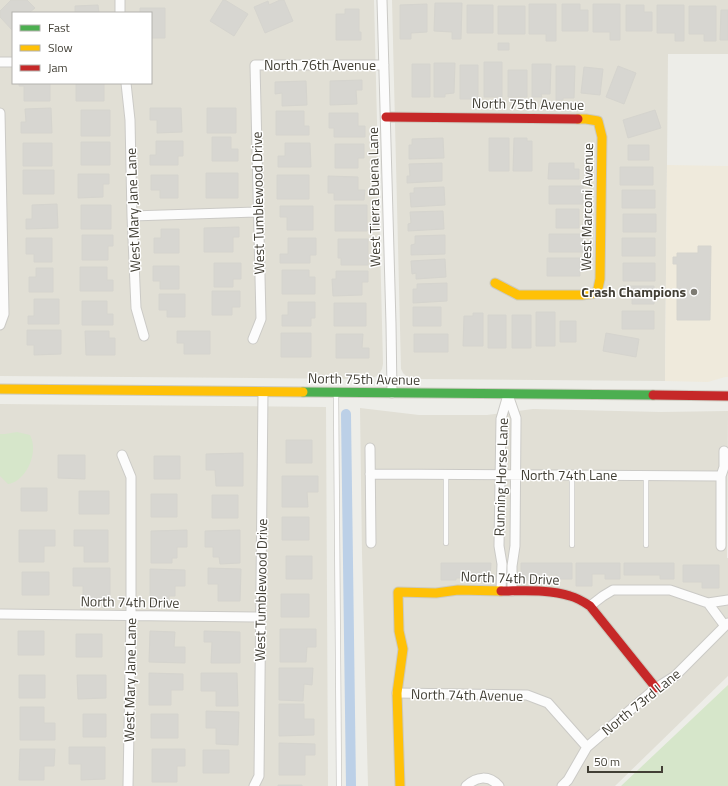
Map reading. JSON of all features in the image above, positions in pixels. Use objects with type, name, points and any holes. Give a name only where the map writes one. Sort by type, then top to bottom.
[{"type":"street","points":[[120,0],[120,12]]},
{"type":"street","name":"West Tierra Buena Lane","points":[[382,0],[392,393]]},
{"type":"street","points":[[0,62],[12,62]]},
{"type":"street","name":"North 76th Avenue","points":[[255,65],[384,65]]},
{"type":"street","name":"West Tumblewood Drive","points":[[253,339],[261,318],[255,65]]},
{"type":"street","name":"West Mary Jane Lane","points":[[126,84],[130,120],[136,308],[144,336]]},
{"type":"street","points":[[0,113],[4,314],[0,325]]},
{"type":"street","name":"North 75th Avenue","points":[[386,117],[586,119],[598,121]]},
{"type":"street","name":"West Marconi Avenue","points":[[495,283],[518,295],[582,295],[597,293],[600,279],[602,137],[598,121]]},
{"type":"street","points":[[132,216],[259,212]]},
{"type":"street","name":"North 75th Avenue","points":[[0,389],[728,396]]},
{"type":"street","name":"West Tumblewood Drive","points":[[254,786],[259,776],[263,392]]},
{"type":"street","name":"Running Horse Lane","points":[[502,591],[502,564],[499,546],[501,419],[508,395]]},
{"type":"street","name":"Running Horse Lane","points":[[508,395],[516,418],[515,546],[512,566],[512,591]]},
{"type":"street","points":[[370,448],[371,543]]},
{"type":"street","points":[[721,546],[721,476],[724,467],[724,451]]},
{"type":"street","name":"West Mary Jane Lane","points":[[122,455],[131,477],[131,616],[128,786]]},
{"type":"street","name":"North 74th Lane","points":[[370,474],[721,476]]},
{"type":"street","points":[[499,546],[515,546]]},
{"type":"street","name":"North 74th Drive","points":[[397,693],[403,649],[399,631],[398,592],[436,592],[458,590],[564,593],[578,598],[590,606]]},
{"type":"street","points":[[656,688],[590,606],[613,590],[670,590],[708,603],[728,600]]},
{"type":"street","points":[[708,603],[726,625]]},
{"type":"street","name":"North 74th Drive","points":[[0,614],[260,617]]},
{"type":"street","name":"North 73rd Lane","points":[[562,786],[568,780],[587,747],[656,688],[675,676],[726,625]]},
{"type":"street","points":[[397,693],[400,786]]},
{"type":"street","name":"North 74th Avenue","points":[[397,693],[527,695],[548,703],[587,747]]},
{"type":"street","points":[[466,786],[469,783],[481,778],[493,780],[499,786]]},
{"type":"lane","points":[[336,393],[339,786]]},
{"type":"lane","points":[[446,474],[446,544]]},
{"type":"lane","points":[[572,475],[572,545]]},
{"type":"lane","points":[[646,476],[646,545]]},
{"type":"shaded area","points":[[0,0],[374,0],[383,364],[379,374],[375,377],[364,379],[0,376]]},
{"type":"shaded area","points":[[392,0],[728,0],[728,54],[668,54],[665,381],[415,379],[407,377],[403,373],[401,369]]},
{"type":"shaded area","points":[[667,165],[728,166],[728,377],[708,382],[665,381]]},
{"type":"shaded area","points":[[0,404],[326,407],[328,786],[0,786]]},
{"type":"shaded area","points":[[360,408],[419,415],[487,415],[533,409],[661,412],[728,411],[728,676],[615,786],[368,786]]},
{"type":"green space","points":[[17,432],[30,435],[33,449],[32,457],[30,464],[21,477],[15,482],[8,484],[0,476],[0,434]]},
{"type":"green space","points":[[728,685],[728,786],[621,786]]},
{"type":"building","points":[[11,0],[27,0],[35,8],[30,12],[12,12],[12,30],[0,17],[0,11]]},
{"type":"building","points":[[223,0],[248,14],[234,36],[210,21]]},
{"type":"building","points":[[280,0],[284,0],[293,21],[265,33],[254,7],[268,1],[269,5]]},
{"type":"building","points":[[435,3],[462,3],[461,39],[452,39],[452,32],[434,31]]},
{"type":"building","points":[[427,4],[427,32],[411,33],[411,39],[400,39],[400,5]]},
{"type":"building","points":[[529,4],[556,4],[556,41],[546,41],[546,34],[529,34]]},
{"type":"building","points":[[562,4],[580,4],[580,10],[588,10],[588,31],[562,31]]},
{"type":"building","points":[[593,4],[620,4],[620,40],[610,40],[610,32],[593,32]]},
{"type":"building","points":[[98,5],[99,12],[75,12],[75,6]]},
{"type":"building","points":[[467,5],[493,5],[493,33],[467,33]]},
{"type":"building","points":[[626,5],[644,5],[644,12],[652,12],[652,31],[626,31]]},
{"type":"building","points":[[657,5],[684,5],[684,41],[675,41],[675,33],[657,33]]},
{"type":"building","points":[[498,6],[525,6],[525,34],[498,34]]},
{"type":"building","points":[[689,6],[716,6],[716,41],[704,41],[704,34],[689,34]]},
{"type":"building","points":[[140,8],[165,8],[165,38],[152,38],[152,12],[140,12]]},
{"type":"building","points":[[345,9],[359,9],[359,32],[361,32],[361,40],[336,40],[336,14],[345,14]]},
{"type":"building","points":[[721,10],[728,10],[728,40],[720,40]]},
{"type":"building","points":[[498,43],[509,43],[509,50],[498,50]]},
{"type":"building","points":[[484,62],[502,62],[502,97],[484,97]]},
{"type":"building","points":[[434,63],[455,63],[454,93],[445,94],[445,97],[434,97]]},
{"type":"building","points":[[412,64],[430,64],[430,97],[412,97]]},
{"type":"building","points":[[532,64],[551,64],[550,94],[541,94],[542,97],[532,97]]},
{"type":"building","points":[[460,65],[478,65],[478,99],[460,99]]},
{"type":"building","points":[[556,66],[575,66],[574,98],[563,98],[563,100],[556,100]]},
{"type":"building","points":[[618,66],[636,73],[624,104],[606,97]]},
{"type":"building","points":[[584,67],[603,69],[600,95],[581,93]]},
{"type":"building","points":[[508,70],[527,70],[527,97],[508,97]]},
{"type":"building","points":[[362,80],[362,90],[356,90],[357,104],[330,105],[330,81]]},
{"type":"building","points":[[306,81],[307,105],[282,106],[282,93],[275,94],[275,82]]},
{"type":"building","points":[[19,84],[50,84],[50,101],[24,101],[24,86],[19,86]]},
{"type":"building","points":[[76,84],[104,84],[104,101],[76,101]]},
{"type":"building","points":[[51,108],[52,133],[21,133],[21,122],[26,122],[25,109]]},
{"type":"building","points":[[150,108],[181,108],[182,132],[157,133],[157,120],[150,120]]},
{"type":"building","points":[[207,108],[236,108],[236,133],[207,133]]},
{"type":"building","points":[[81,110],[110,110],[110,136],[81,136]]},
{"type":"building","points":[[655,110],[661,128],[628,138],[623,120]]},
{"type":"building","points":[[276,111],[304,111],[304,126],[309,126],[309,135],[276,135]]},
{"type":"building","points":[[329,113],[358,113],[358,126],[365,126],[365,137],[334,137],[334,128],[329,128]]},
{"type":"building","points":[[212,137],[231,137],[231,149],[238,149],[238,161],[212,161]]},
{"type":"building","points":[[443,138],[444,158],[409,159],[409,145],[412,145],[412,139]]},
{"type":"building","points":[[489,138],[509,138],[509,171],[489,171]]},
{"type":"building","points":[[514,138],[527,138],[527,141],[532,141],[532,171],[513,171]]},
{"type":"building","points":[[156,141],[183,141],[183,156],[178,156],[178,165],[150,165],[150,155],[156,155]]},
{"type":"building","points":[[81,142],[110,142],[110,165],[81,165]]},
{"type":"building","points":[[23,143],[52,143],[52,166],[23,166]]},
{"type":"building","points":[[285,143],[310,143],[311,167],[278,167],[278,156],[285,156]]},
{"type":"building","points":[[335,144],[364,144],[364,158],[358,158],[358,168],[335,168]]},
{"type":"building","points":[[628,145],[649,145],[649,160],[628,160]]},
{"type":"building","points":[[442,163],[442,181],[407,183],[407,176],[410,176],[409,164]]},
{"type":"building","points":[[549,163],[574,163],[574,169],[579,169],[579,179],[548,179]]},
{"type":"building","points":[[620,167],[653,167],[653,185],[620,185]]},
{"type":"building","points":[[23,170],[54,170],[54,194],[23,194]]},
{"type":"building","points":[[206,173],[238,173],[238,198],[206,198]]},
{"type":"building","points":[[78,174],[109,174],[109,184],[103,184],[103,197],[78,198]]},
{"type":"building","points":[[151,175],[178,175],[178,198],[160,198],[160,190],[151,190]]},
{"type":"building","points":[[277,175],[309,175],[309,199],[277,199]]},
{"type":"building","points":[[328,176],[358,177],[358,190],[365,190],[364,200],[334,200],[334,193],[328,193]]},
{"type":"building","points":[[549,186],[583,186],[583,204],[549,204]]},
{"type":"building","points":[[444,187],[445,205],[411,207],[410,193],[414,193],[414,188]]},
{"type":"building","points":[[622,190],[655,190],[655,208],[622,208]]},
{"type":"building","points":[[57,204],[58,228],[26,229],[26,219],[32,219],[32,205]]},
{"type":"building","points":[[81,205],[111,205],[111,229],[81,229]]},
{"type":"building","points":[[335,205],[367,205],[367,231],[335,231]]},
{"type":"building","points":[[280,206],[313,206],[313,230],[287,230],[287,217],[280,217]]},
{"type":"building","points":[[556,209],[579,209],[579,228],[556,228]]},
{"type":"building","points":[[443,211],[444,229],[408,231],[408,224],[411,223],[410,212]]},
{"type":"building","points":[[623,214],[656,214],[656,232],[623,232]]},
{"type":"building","points":[[239,227],[239,237],[233,237],[233,252],[204,252],[204,228]]},
{"type":"building","points":[[161,229],[179,229],[179,253],[154,253],[154,238],[161,238]]},
{"type":"building","points":[[549,234],[583,234],[583,252],[549,252]]},
{"type":"building","points":[[82,235],[113,235],[113,246],[108,246],[108,260],[82,260]]},
{"type":"building","points":[[445,235],[445,254],[411,255],[411,245],[415,244],[415,236]]},
{"type":"building","points":[[26,238],[52,238],[52,262],[34,262],[34,254],[26,254]]},
{"type":"building","points":[[288,238],[316,238],[316,255],[310,255],[310,263],[280,263],[280,254],[288,254]]},
{"type":"building","points":[[622,238],[655,238],[655,256],[622,256]]},
{"type":"building","points":[[338,239],[368,239],[368,265],[341,265],[341,258],[338,258]]},
{"type":"building","name":"Crash Champions","points":[[698,246],[711,246],[710,320],[677,320],[677,264],[673,264],[673,257],[677,257],[677,253],[698,253]]},
{"type":"building","points":[[547,258],[580,258],[580,276],[547,276]]},
{"type":"building","points":[[445,259],[446,277],[416,279],[416,273],[412,274],[411,261]]},
{"type":"building","points":[[214,263],[241,263],[241,279],[233,279],[233,287],[214,287]]},
{"type":"building","points":[[623,263],[655,263],[655,281],[623,281]]},
{"type":"building","points":[[153,266],[179,266],[179,289],[160,289],[160,281],[153,281]]},
{"type":"building","points":[[80,267],[107,267],[107,280],[113,280],[113,291],[80,291]]},
{"type":"building","points":[[36,268],[53,268],[53,292],[29,292],[29,277],[36,277]]},
{"type":"building","points":[[282,270],[309,270],[309,277],[315,277],[315,294],[282,294]]},
{"type":"building","points":[[336,271],[368,271],[368,282],[362,282],[362,295],[333,296],[332,279],[336,279]]},
{"type":"building","points":[[447,283],[447,301],[413,303],[413,289],[417,289],[417,284]]},
{"type":"building","points":[[623,286],[654,286],[654,304],[632,304],[632,295],[623,295]]},
{"type":"building","points":[[212,291],[240,291],[240,307],[232,307],[232,315],[212,315]]},
{"type":"building","points":[[159,294],[185,294],[185,317],[167,317],[167,310],[159,310]]},
{"type":"building","points":[[34,299],[59,299],[59,324],[28,324],[28,316],[34,316]]},
{"type":"building","points":[[82,301],[107,301],[107,314],[113,314],[113,325],[82,325]]},
{"type":"building","points":[[288,302],[315,302],[315,318],[311,318],[311,326],[282,326],[282,315],[288,315]]},
{"type":"building","points":[[334,303],[366,303],[366,326],[334,326]]},
{"type":"building","points":[[413,307],[441,307],[441,326],[413,326]]},
{"type":"building","points":[[622,311],[654,311],[654,329],[622,329]]},
{"type":"building","points":[[536,312],[555,312],[555,346],[536,346]]},
{"type":"building","points":[[473,313],[483,313],[483,346],[463,346],[464,316],[473,316]]},
{"type":"building","points":[[488,315],[506,315],[506,348],[488,348]]},
{"type":"building","points":[[512,315],[531,315],[531,348],[512,348]]},
{"type":"building","points":[[560,321],[576,321],[576,342],[560,342]]},
{"type":"building","points":[[27,330],[61,330],[61,354],[34,355],[34,345],[27,345]]},
{"type":"building","points":[[85,331],[109,331],[109,338],[115,338],[115,355],[86,355]]},
{"type":"building","points":[[177,331],[210,331],[210,354],[184,354],[184,343],[177,343]]},
{"type":"building","points":[[281,333],[311,333],[311,357],[281,357]]},
{"type":"building","points":[[606,333],[639,339],[636,357],[603,351]]},
{"type":"building","points":[[336,334],[363,334],[362,348],[369,348],[369,358],[336,358]]},
{"type":"building","points":[[414,334],[448,334],[448,352],[414,352]]},
{"type":"building","points":[[286,440],[312,440],[312,463],[286,463]]},
{"type":"building","points":[[243,453],[243,486],[216,486],[215,470],[206,470],[206,454]]},
{"type":"building","points":[[58,455],[85,455],[85,479],[58,478]]},
{"type":"building","points":[[154,456],[180,456],[180,479],[154,479]]},
{"type":"building","points":[[282,476],[318,476],[318,492],[307,492],[308,507],[282,507]]},
{"type":"building","points":[[21,488],[47,488],[47,511],[21,511]]},
{"type":"building","points":[[79,491],[109,491],[109,514],[79,514]]},
{"type":"building","points":[[151,494],[177,494],[177,517],[151,517]]},
{"type":"building","points":[[212,495],[238,495],[238,518],[212,518]]},
{"type":"building","points":[[282,517],[309,517],[309,540],[282,540]]},
{"type":"building","points":[[19,530],[55,530],[55,546],[44,546],[44,562],[19,562]]},
{"type":"building","points":[[74,530],[108,530],[108,562],[84,562],[84,546],[74,546]]},
{"type":"building","points":[[187,530],[187,547],[177,547],[177,558],[172,558],[172,563],[151,563],[151,531]]},
{"type":"building","points":[[240,530],[240,563],[220,564],[219,557],[213,557],[213,547],[205,547],[205,531]]},
{"type":"building","points":[[286,556],[312,556],[312,579],[286,579]]},
{"type":"building","points":[[441,563],[491,563],[490,578],[456,578],[456,580],[441,580]]},
{"type":"building","points":[[521,563],[572,563],[572,579],[557,579],[557,575],[546,575],[546,580],[521,580]]},
{"type":"building","points":[[576,563],[620,563],[620,579],[605,579],[605,574],[592,574],[592,586],[576,586]]},
{"type":"building","points":[[624,563],[674,563],[674,579],[660,579],[660,575],[624,575]]},
{"type":"building","points":[[683,565],[719,565],[719,588],[702,588],[702,582],[683,582]]},
{"type":"building","points":[[73,568],[110,568],[110,600],[83,600],[83,586],[73,586]]},
{"type":"building","points":[[208,568],[241,569],[240,601],[218,601],[218,584],[208,584]]},
{"type":"building","points":[[150,569],[185,570],[185,586],[175,586],[175,596],[169,596],[169,601],[150,601]]},
{"type":"building","points":[[22,572],[49,572],[49,595],[22,595]]},
{"type":"building","points":[[281,594],[309,594],[309,617],[281,617]]},
{"type":"building","points":[[280,629],[316,629],[316,647],[307,647],[306,662],[280,662]]},
{"type":"building","points":[[18,631],[44,631],[44,655],[18,655]]},
{"type":"building","points":[[150,631],[175,632],[174,647],[185,647],[185,663],[149,662]]},
{"type":"building","points":[[204,631],[240,632],[240,663],[211,663],[212,642],[204,642]]},
{"type":"building","points":[[76,634],[102,634],[102,657],[76,657]]},
{"type":"building","points":[[279,668],[313,668],[312,685],[304,684],[303,701],[279,700]]},
{"type":"building","points":[[149,673],[183,674],[183,690],[171,690],[171,705],[149,705]]},
{"type":"building","points":[[201,673],[237,673],[238,706],[216,706],[216,691],[201,691]]},
{"type":"building","points":[[19,675],[45,675],[45,698],[19,698]]},
{"type":"building","points":[[77,675],[106,675],[106,698],[78,699]]},
{"type":"building","points":[[279,704],[304,704],[304,719],[314,719],[314,735],[279,736]]},
{"type":"building","points":[[20,707],[44,707],[44,723],[55,723],[55,740],[20,740]]},
{"type":"building","points":[[206,711],[239,712],[238,745],[216,744],[216,728],[206,728]]},
{"type":"building","points":[[83,714],[106,714],[106,737],[83,737]]},
{"type":"building","points":[[151,714],[178,714],[178,738],[151,738]]},
{"type":"building","points":[[279,743],[315,744],[315,755],[305,755],[305,775],[279,775]]},
{"type":"building","points":[[69,747],[105,747],[105,779],[81,780],[81,764],[69,764]]},
{"type":"building","points":[[20,749],[55,749],[54,766],[44,766],[44,780],[19,780]]},
{"type":"building","points":[[152,749],[185,749],[185,766],[177,766],[177,782],[152,782]]},
{"type":"building","points":[[203,750],[229,750],[229,773],[203,773]]},
{"type":"building","points":[[302,785],[302,786],[278,786]]},
{"type":"waterway","points":[[346,414],[351,786]]},
{"type":"traffic: fast","points":[[303,392],[653,395]]},
{"type":"traffic: slow","points":[[495,283],[518,295],[582,295],[597,293],[600,279],[602,137],[598,121],[578,119]]},
{"type":"traffic: slow","points":[[0,389],[303,392]]},
{"type":"traffic: slow","points":[[400,786],[397,693],[403,649],[399,631],[398,592],[436,593],[458,590],[501,591]]},
{"type":"traffic: jam","points":[[386,117],[578,119]]},
{"type":"traffic: jam","points":[[653,395],[728,396]]},
{"type":"traffic: jam","points":[[501,591],[554,592],[573,597],[590,606],[656,688]]},
{"type":"place","name":"Crash Champions","points":[[694,292]]}]
